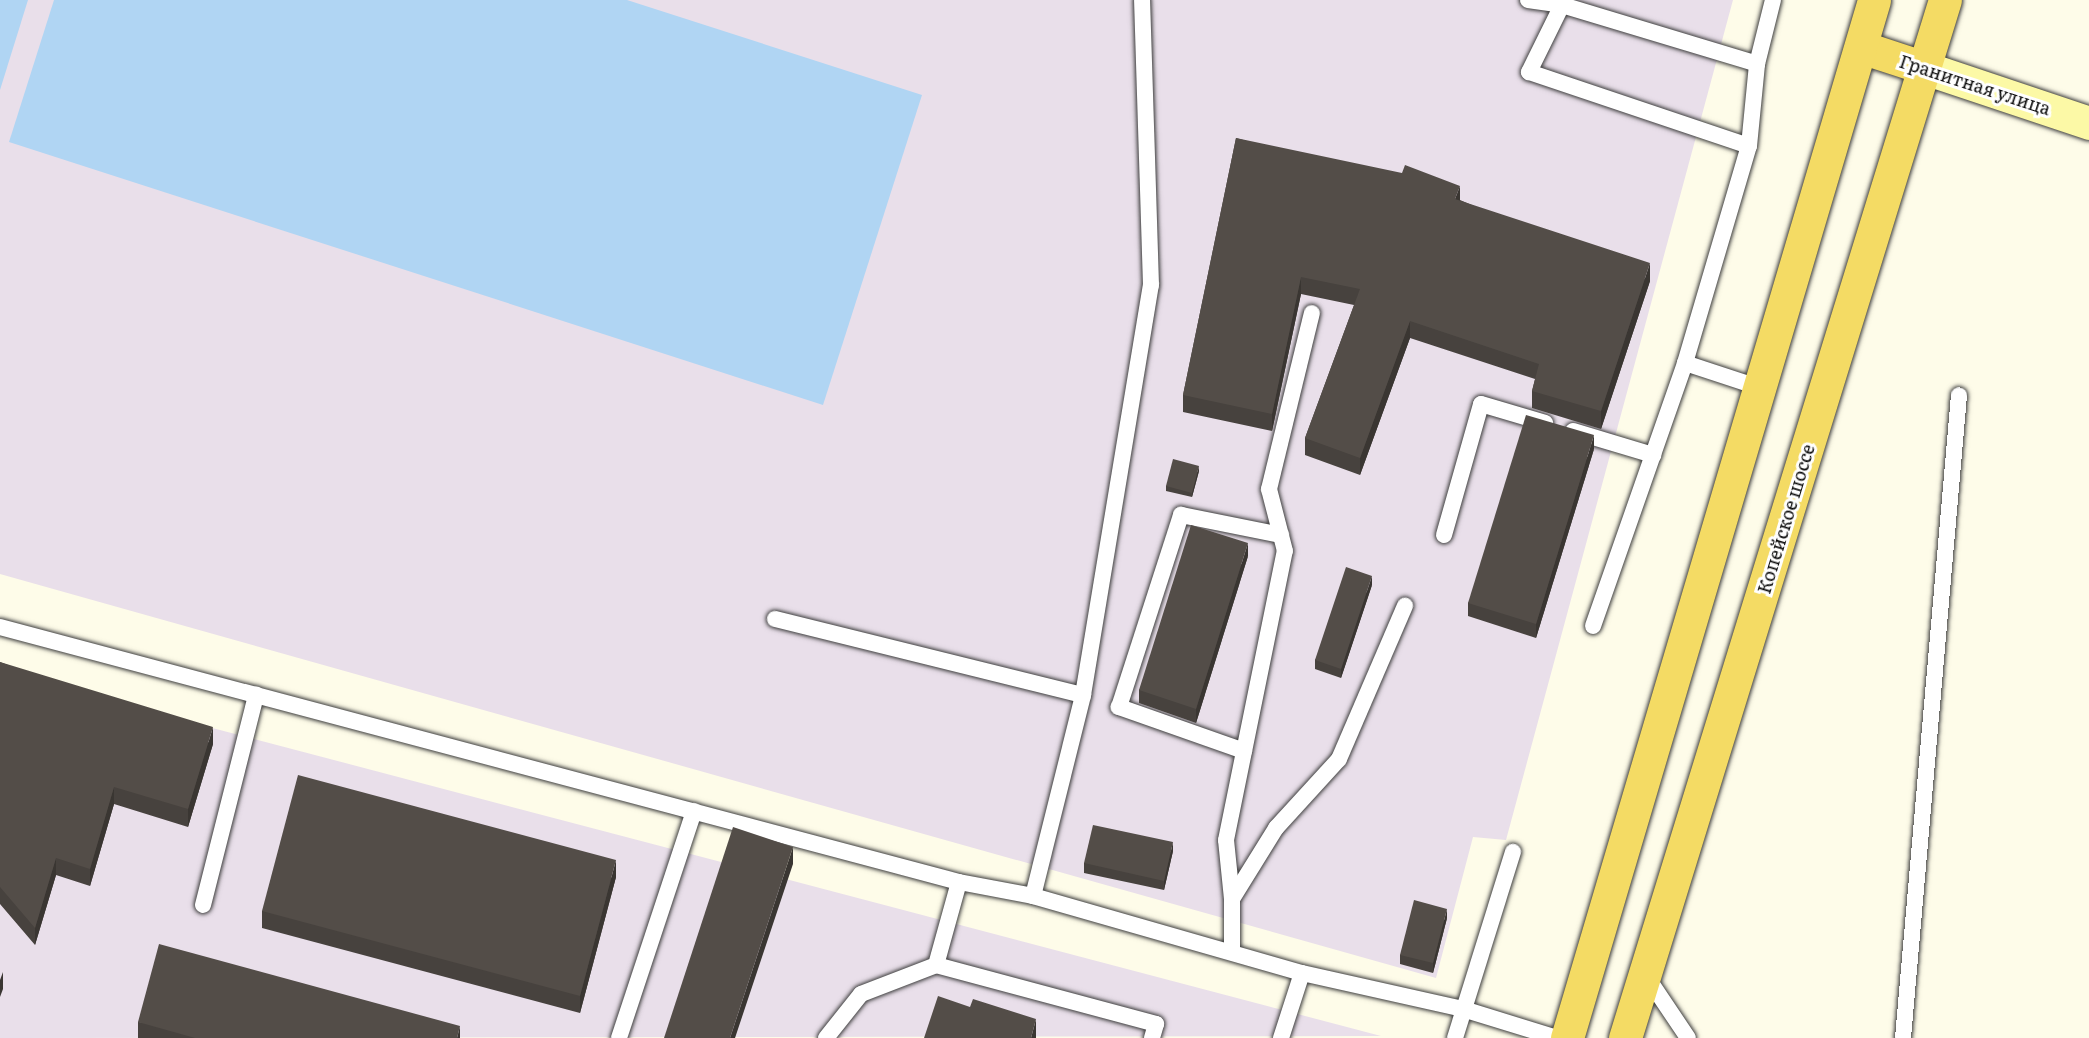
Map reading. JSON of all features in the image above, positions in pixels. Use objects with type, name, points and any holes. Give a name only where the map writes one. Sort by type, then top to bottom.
[{"type":"main road","points":[[1567,1038],[1874,0]]},
{"type":"main road","name":"Копейское шоссе","points":[[1625,1038],[1945,0]]},
{"type":"main road","name":"Гранитная улица","points":[[1861,47],[1925,68]]},
{"type":"street","name":"Гранитная улица","points":[[1925,68],[2089,123]]},
{"type":"lane","points":[[1033,896],[1083,695],[1151,285],[1142,0]]},
{"type":"lane","points":[[1528,0],[1562,5],[1757,64]]},
{"type":"lane","points":[[1593,626],[1685,363],[1749,146],[1757,64],[1773,0]]},
{"type":"lane","points":[[1562,5],[1528,72],[1749,146]]},
{"type":"lane","points":[[1232,951],[1232,899],[1226,840],[1285,551],[1269,489],[1312,313]]},
{"type":"lane","points":[[1685,363],[1761,388]]},
{"type":"lane","points":[[1903,1038],[1959,396]]},
{"type":"lane","points":[[1443,535],[1481,404],[1653,455]]},
{"type":"lane","points":[[1244,751],[1119,707],[1181,515],[1281,535]]},
{"type":"lane","points":[[1232,899],[1276,828],[1339,759],[1405,606]]},
{"type":"lane","points":[[775,619],[1083,695]]},
{"type":"lane","points":[[0,627],[959,882],[1033,896],[1232,951],[1302,973],[1463,1009],[1557,1038]]},
{"type":"lane","points":[[202,905],[256,694]]},
{"type":"lane","points":[[619,1038],[694,811]]},
{"type":"lane","points":[[1455,1038],[1513,852]]},
{"type":"lane","points":[[936,965],[959,882]]},
{"type":"lane","points":[[826,1038],[861,994],[936,965],[1156,1024],[1152,1038]]},
{"type":"lane","points":[[1281,1038],[1302,973]]},
{"type":"lane","points":[[1645,974],[1688,1038]]},
{"type":"shaded area","points":[[0,0],[1733,0],[1506,840],[1473,837],[1436,978],[0,574]]},
{"type":"shaded area","points":[[0,672],[1381,1036],[0,1038]]},
{"type":"water","points":[[0,0],[28,0],[0,90]]},
{"type":"water","points":[[54,0],[627,0],[922,95],[823,405],[9,142]]},
{"type":"building","points":[[1236,138],[1402,173],[1405,165],[1460,186],[1455,199],[1650,263],[1601,411],[1532,391],[1539,364],[1410,321],[1360,458],[1305,438],[1360,289],[1301,277],[1272,414],[1183,395]]},
{"type":"building","points":[[1526,415],[1594,435],[1536,624],[1468,603]]},
{"type":"building","points":[[1173,459],[1199,466],[1192,493],[1166,486]]},
{"type":"building","points":[[1191,525],[1248,543],[1196,709],[1139,690]]},
{"type":"building","points":[[1346,567],[1372,576],[1341,669],[1315,660]]},
{"type":"building","points":[[0,662],[213,727],[188,809],[114,787],[90,869],[56,858],[35,928],[0,887]]},
{"type":"building","points":[[298,775],[616,860],[580,996],[262,911]]},
{"type":"building","points":[[1093,825],[1173,842],[1164,881],[1084,863]]},
{"type":"building","points":[[733,827],[793,847],[730,1038],[664,1038]]},
{"type":"building","points":[[1414,900],[1447,909],[1433,963],[1400,955]]},
{"type":"building","points":[[159,944],[460,1026],[457,1038],[195,1038],[138,1022]]},
{"type":"building","points":[[938,996],[970,1007],[973,999],[1036,1019],[1031,1038],[924,1038]]}]
